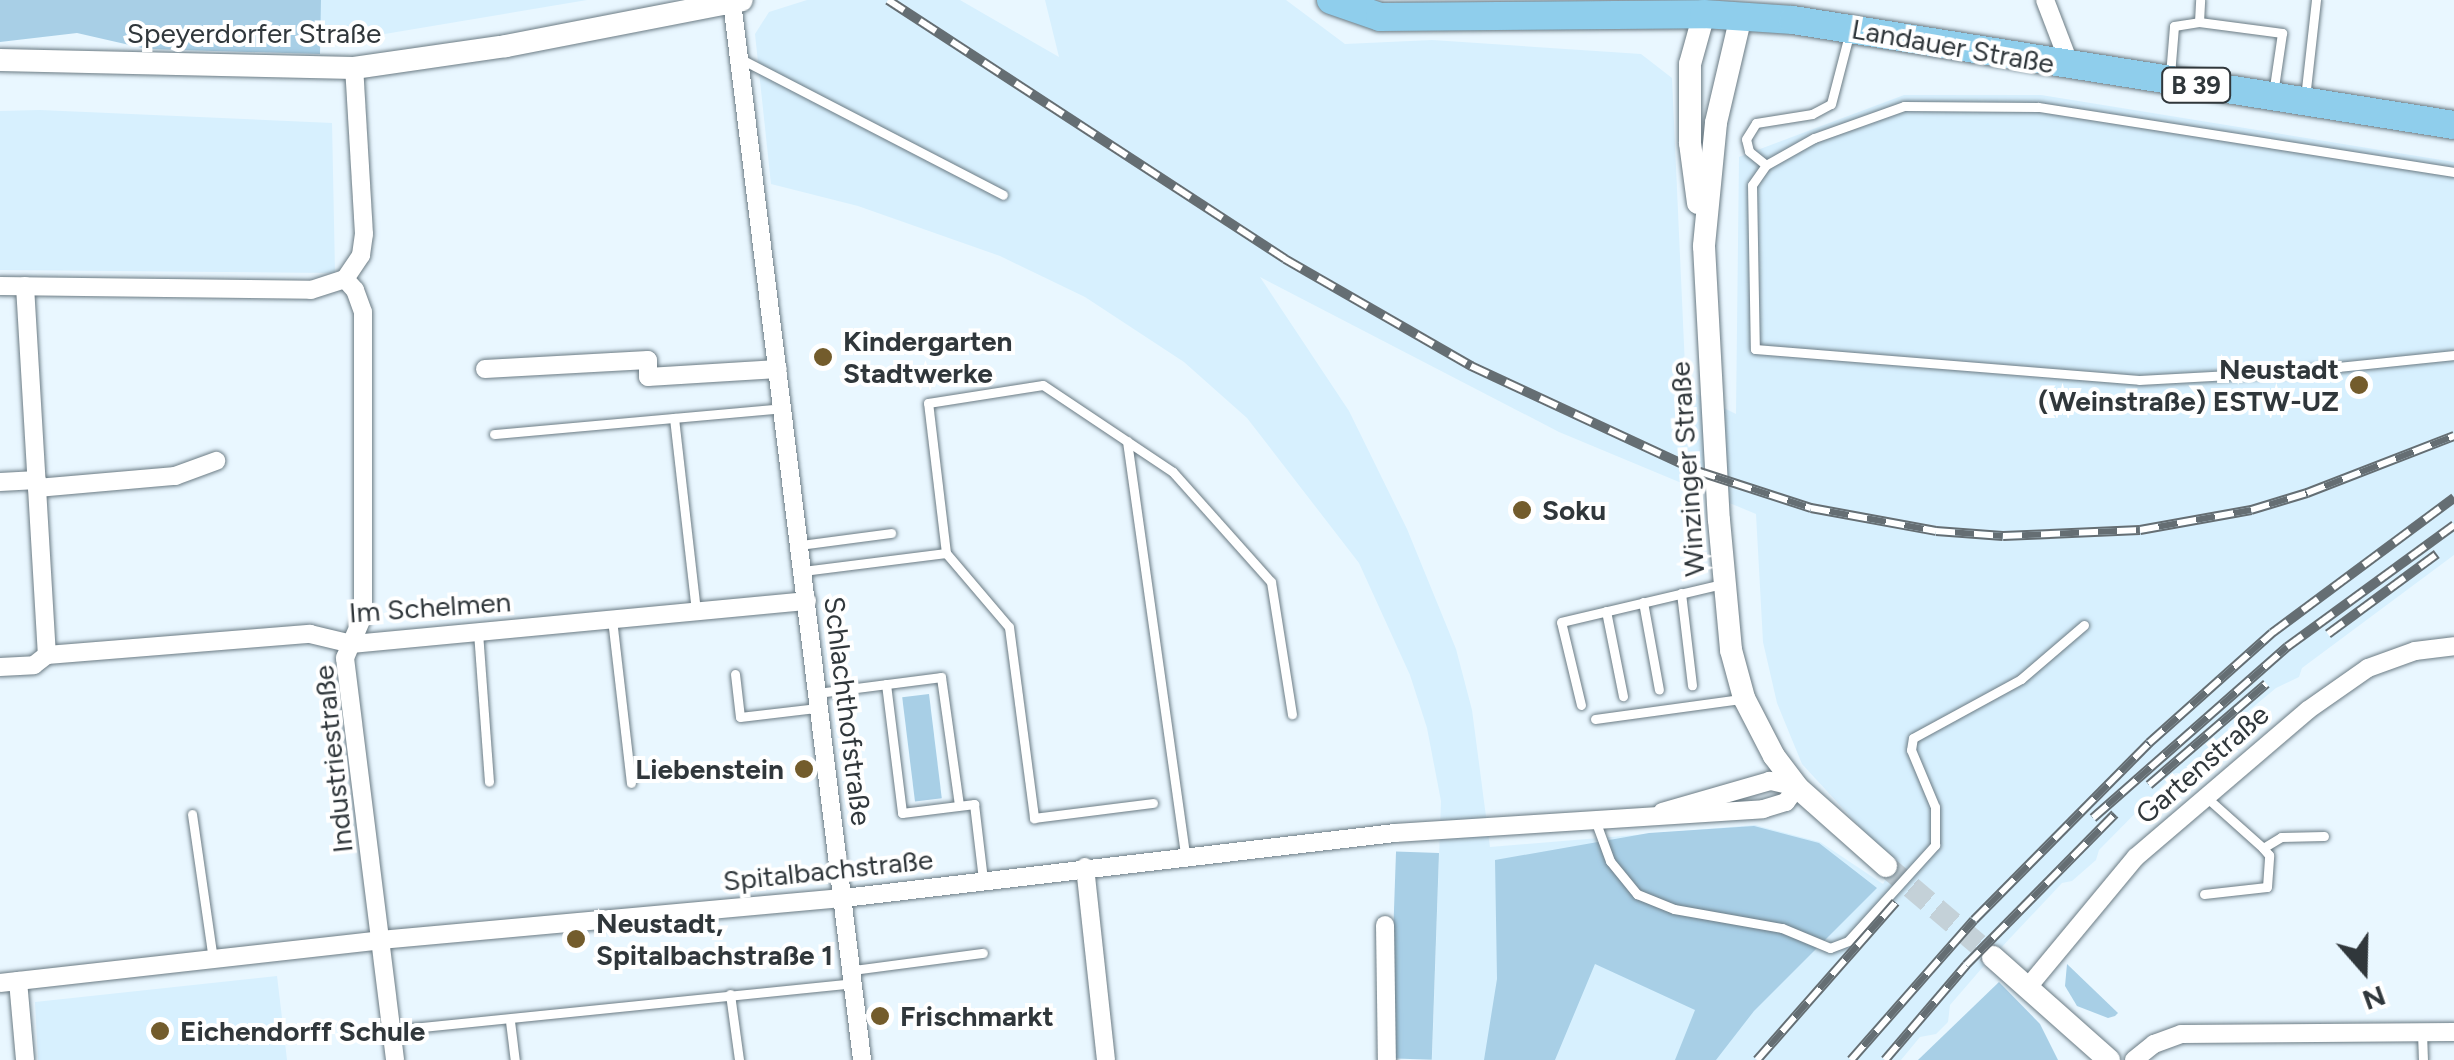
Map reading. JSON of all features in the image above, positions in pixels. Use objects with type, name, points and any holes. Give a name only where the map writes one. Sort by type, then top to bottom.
[{"type":"main road","name":"Landauer Straße","points":[[1331,0],[1380,17],[1562,7],[1743,8],[2070,65],[2454,125]]},
{"type":"street","points":[[2045,0],[2070,65]]},
{"type":"street","name":"Schlachthofstraße","points":[[737,1],[862,1060]]},
{"type":"street","name":"Speyerdorfer Straße","points":[[0,60],[354,68],[538,41],[737,1]]},
{"type":"street","points":[[1702,5],[1693,48],[1690,144],[1704,246]]},
{"type":"street","name":"Winzinger Straße","points":[[1743,8],[1716,123],[1704,246],[1731,650],[1744,698],[1760,733],[1796,787],[1886,866]]},
{"type":"street","points":[[0,286],[311,290],[345,279],[361,255],[364,234],[354,68]]},
{"type":"street","name":"Industriestraße","points":[[345,279],[364,312],[363,616],[345,658],[395,1060]]},
{"type":"street","points":[[26,286],[47,656]]},
{"type":"street","points":[[485,369],[648,360],[648,377],[778,368]]},
{"type":"street","points":[[0,482],[37,484],[175,476],[216,462]]},
{"type":"street","name":"Im Schelmen","points":[[0,667],[34,664],[47,656],[310,634],[352,644],[807,601]]},
{"type":"street","name":"Gartenstraße","points":[[2028,986],[2136,857],[2352,676],[2415,651],[2454,646]]},
{"type":"street","name":"Spitalbachstraße","points":[[9,982],[380,940],[844,898],[1185,856],[1662,812],[1770,781],[1796,787]]},
{"type":"street","points":[[1084,867],[1106,1060]]},
{"type":"street","points":[[1385,925],[1387,1060]]},
{"type":"street","points":[[1993,957],[2109,1060]]},
{"type":"street","points":[[9,982],[25,1060]]},
{"type":"street","points":[[2068,1020],[2088,1060]]},
{"type":"street","points":[[2134,1060],[2154,1044],[2181,1034],[2454,1032]]},
{"type":"lane","points":[[2199,22],[2200,0]]},
{"type":"lane","points":[[2304,101],[2316,0]]},
{"type":"lane","points":[[2169,80],[2174,26],[2199,22],[2282,33],[2272,96]]},
{"type":"lane","points":[[1766,165],[1749,151],[1746,139],[1756,124],[1812,114],[1831,104],[1850,28]]},
{"type":"lane","points":[[741,59],[1003,195]]},
{"type":"lane","points":[[2454,172],[2038,108],[1904,106],[1814,138],[1766,165],[1752,185],[1755,348],[2139,380],[2299,372],[2454,355]]},
{"type":"lane","points":[[1153,803],[1034,818],[1009,627],[946,554],[928,403],[1043,386],[1172,472],[1271,582],[1292,714]]},
{"type":"lane","points":[[494,434],[783,408]]},
{"type":"lane","points":[[674,418],[696,612]]},
{"type":"lane","points":[[1127,441],[1185,856]]},
{"type":"lane","points":[[800,545],[891,533]]},
{"type":"lane","points":[[803,571],[946,554]]},
{"type":"lane","points":[[1581,705],[1561,622],[1606,611],[1618,603],[1643,602],[1724,584]]},
{"type":"lane","points":[[1681,592],[1692,684]]},
{"type":"lane","points":[[1643,602],[1658,690]]},
{"type":"lane","points":[[1606,611],[1623,696]]},
{"type":"lane","points":[[612,619],[631,784]]},
{"type":"lane","points":[[1594,817],[1610,861],[1637,894],[1674,910],[1782,928],[1830,948],[1848,940],[1935,844],[1935,807],[1911,750],[1913,738],[2020,678],[2084,625]]},
{"type":"lane","points":[[478,632],[489,782]]},
{"type":"lane","points":[[735,674],[740,717],[886,684],[941,677],[959,805]]},
{"type":"lane","points":[[886,684],[902,812],[974,804],[984,880]]},
{"type":"lane","points":[[1595,719],[1744,698]]},
{"type":"lane","points":[[2204,894],[2267,886],[2269,855],[2206,797]]},
{"type":"lane","points":[[192,814],[213,959]]},
{"type":"lane","points":[[2262,848],[2282,837],[2324,836]]},
{"type":"lane","points":[[392,1030],[510,1022],[730,994],[983,954]]},
{"type":"lane","points":[[730,994],[738,1060]]},
{"type":"lane","points":[[510,1022],[515,1060]]},
{"type":"lane","points":[[2422,1032],[2423,1060]]},
{"type":"shaded area","points":[[0,0],[587,0],[313,46]]},
{"type":"shaded area","points":[[0,0],[321,0],[320,54],[147,49],[77,33],[0,42]]},
{"type":"shaded area","points":[[807,0],[960,0],[1059,57],[1045,0],[1286,0],[1345,44],[1432,40],[1641,54],[1672,78],[1686,389],[1736,414],[1739,157],[1904,95],[2041,95],[2454,162],[2454,555],[2302,668],[2299,677],[2276,688],[2228,728],[2226,741],[2185,773],[2175,773],[2099,850],[2096,860],[2072,881],[2062,883],[1982,968],[1950,1005],[1948,1022],[1936,1034],[1920,1037],[1901,1060],[1432,1060],[1441,801],[1427,728],[1410,675],[1359,563],[1247,418],[1184,362],[1085,297],[1000,256],[858,206],[771,184],[755,34],[769,12]],"holes":[[[1260,277],[1559,432],[1756,514],[1763,642],[1777,703],[1802,764],[1895,865],[1883,884],[1820,842],[1755,825],[1490,847],[1472,710],[1456,649],[1407,529],[1349,411]]]},
{"type":"shaded area","points":[[0,111],[332,123],[335,273],[0,270]]},
{"type":"shaded area","points":[[929,694],[942,798],[915,802],[902,697]]},
{"type":"shaded area","points":[[1754,826],[1819,843],[1877,888],[1754,1011],[1716,1060],[1675,1060],[1695,1010],[1595,964],[1555,1060],[1484,1060],[1497,979],[1495,860],[1649,833]]},
{"type":"shaded area","points":[[1396,851],[1439,853],[1432,1060],[1389,1058]]},
{"type":"shaded area","points":[[2067,964],[2118,1013],[2115,1016],[2108,1018],[2077,1006],[2065,986]]},
{"type":"shaded area","name":"Eichendorff Schule","points":[[277,976],[287,1060],[38,1060],[35,1002]]},
{"type":"shaded area","points":[[1999,982],[2040,1024],[2058,1060],[1918,1060]]},
{"type":"tunnel","points":[[1886,866],[1993,957]]},
{"type":"railway","points":[[888,0],[1285,259],[1471,366],[1697,471],[1811,508],[1936,531],[2003,536],[2140,530],[2251,510],[2307,493],[2454,436]]},
{"type":"railway","points":[[1851,1060],[1974,920],[2149,743],[2272,633],[2454,498]]},
{"type":"railway","points":[[2093,818],[2287,647],[2454,525]]},
{"type":"railway","points":[[2328,634],[2437,554]]},
{"type":"railway","points":[[2149,785],[2266,684]]},
{"type":"railway","points":[[1885,1060],[1966,965],[2115,814]]},
{"type":"railway","points":[[1757,1060],[1896,902]]},
{"type":"place","name":"Kindergarten Stadtwerke","points":[[823,357]]},
{"type":"place","name":"Neustadt (Weinstraße) ESTW-UZ","points":[[2359,385]]},
{"type":"place","name":"Soku","points":[[1522,510]]},
{"type":"place","name":"Liebenstein","points":[[804,769]]},
{"type":"place","name":"Neustadt, Spitalbachstraße 1","points":[[576,939]]},
{"type":"place","name":"Frischmarkt","points":[[880,1016]]},
{"type":"place","name":"Eichendorff Schule","points":[[160,1031]]}]
